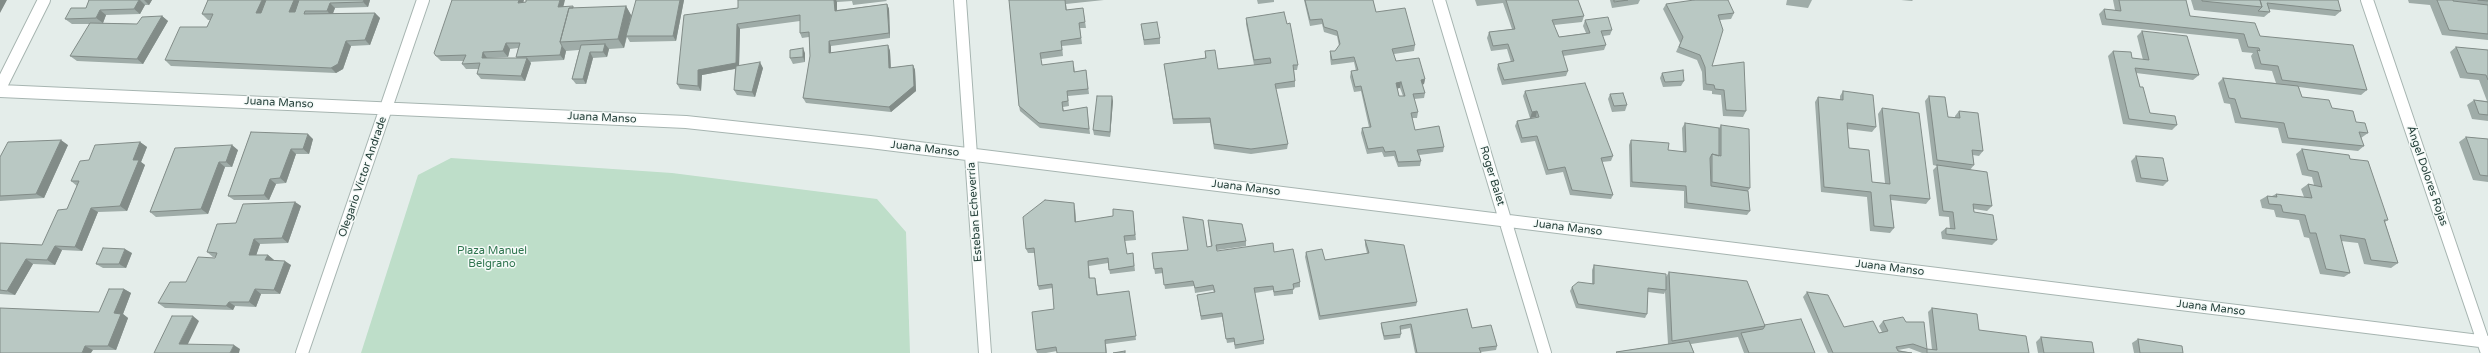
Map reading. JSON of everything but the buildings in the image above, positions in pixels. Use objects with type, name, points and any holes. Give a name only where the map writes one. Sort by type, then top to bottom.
[{"type":"street","points":[[0,90],[44,0]]},
{"type":"street","name":"Olegario Víctor Andrade","points":[[302,353],[423,0]]},
{"type":"street","name":"Esteban Echeverría","points":[[960,0],[985,353]]},
{"type":"street","name":"Roger Balet","points":[[1440,0],[1544,353]]},
{"type":"street","name":"Ángel Dolores Rojas","points":[[2366,0],[2486,346]]},
{"type":"street","name":"Juana Manso","points":[[0,90],[686,122],[971,154],[1505,220],[2486,346]]},
{"type":"green space","name":"Plaza Manuel Belgrano","points":[[451,158],[672,173],[877,199],[906,232],[910,353],[361,353],[418,175]]}]
